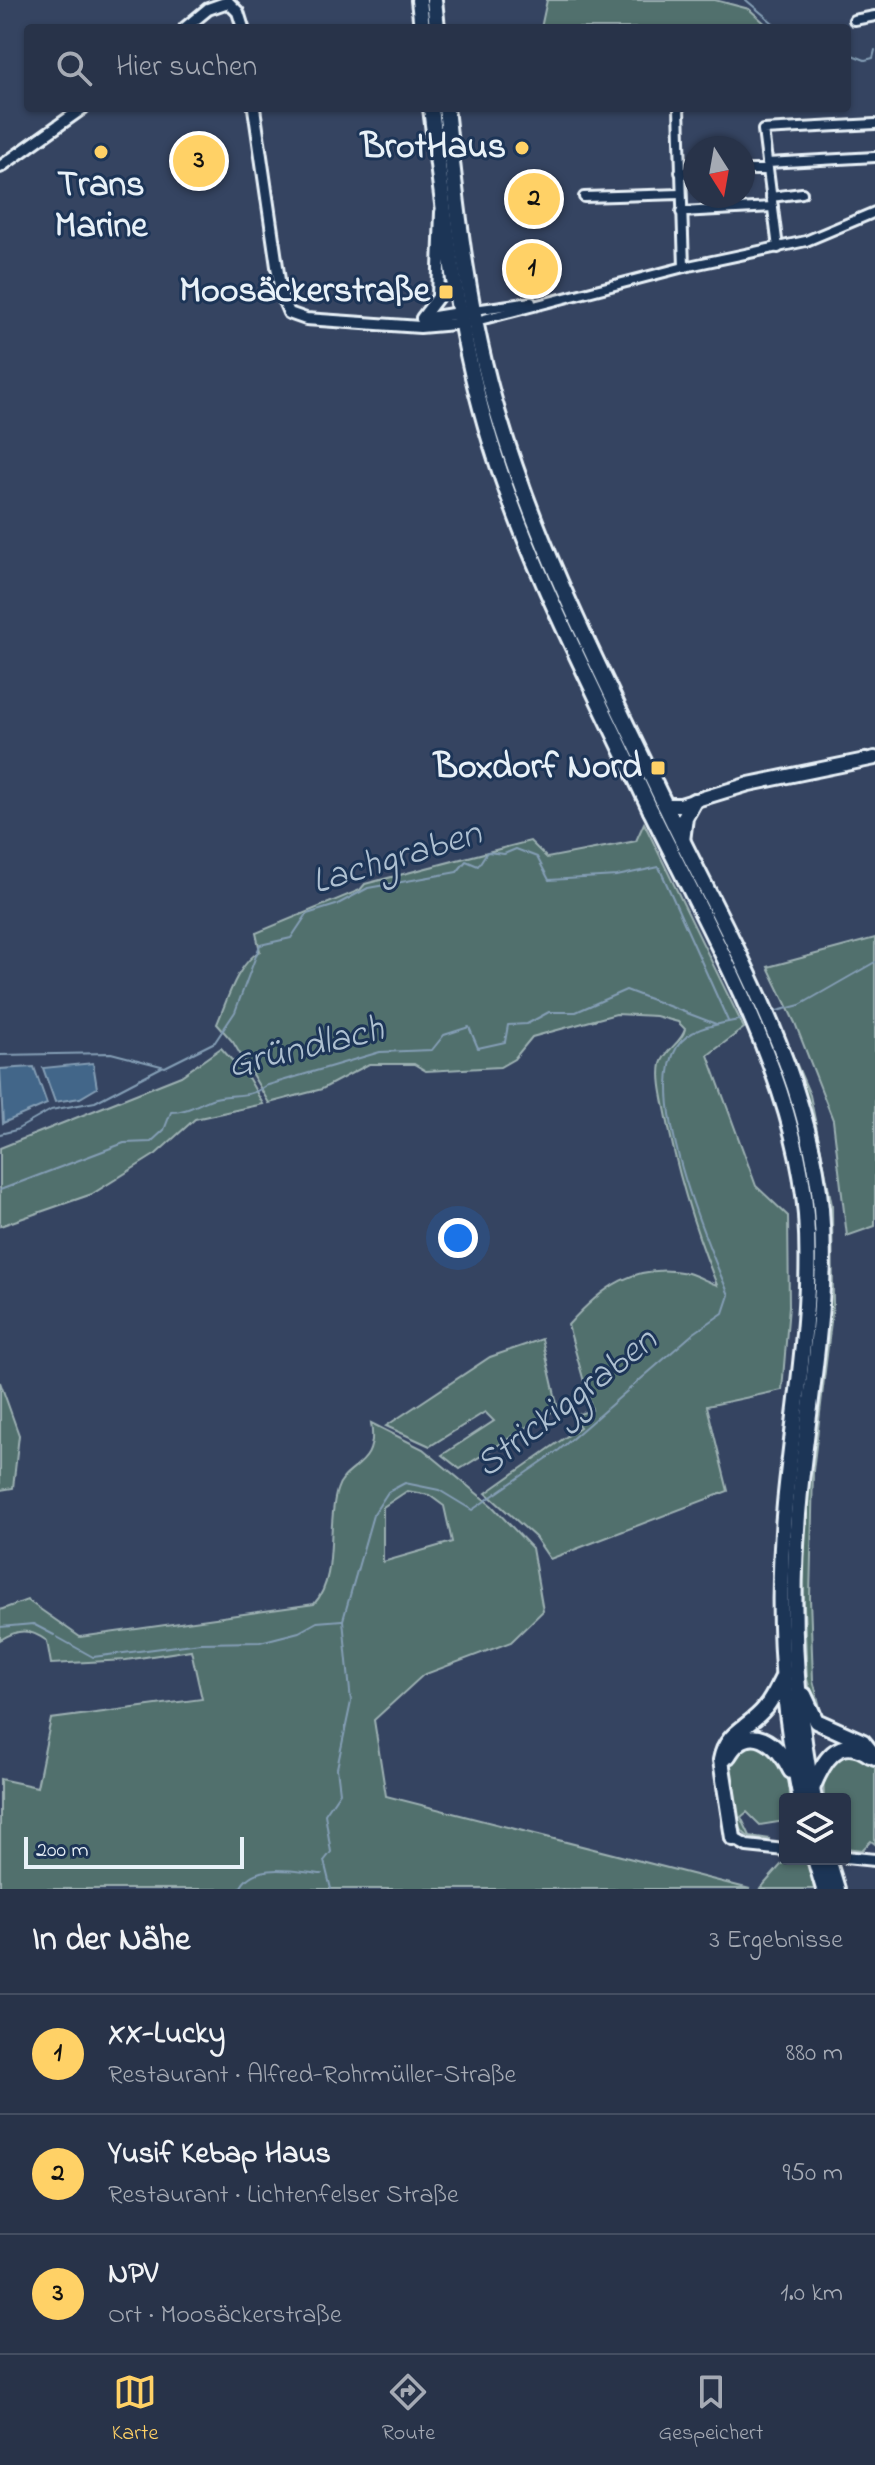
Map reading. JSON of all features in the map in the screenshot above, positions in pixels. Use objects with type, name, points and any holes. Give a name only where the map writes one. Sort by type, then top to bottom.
[{"type":"main road","points":[[419,0],[422,24]]},
{"type":"main road","points":[[434,0],[437,24]]},
{"type":"main road","points":[[431,112],[442,202],[467,317],[531,513],[658,808],[762,1025],[800,1168],[807,1230],[805,1326],[783,1531],[790,1671],[807,1793]]},
{"type":"main road","points":[[449,112],[467,317]]},
{"type":"main road","points":[[658,808],[682,796],[875,758]]},
{"type":"main road","points":[[658,808],[694,801],[749,784]]},
{"type":"main road","points":[[682,841],[685,817],[694,801]]},
{"type":"main road","points":[[658,808],[682,841],[754,1008]]},
{"type":"main road","points":[[790,1671],[816,1721],[863,1742],[875,1758]]},
{"type":"main road","points":[[733,1838],[722,1756],[729,1739],[765,1708],[790,1671]]},
{"type":"main road","points":[[723,1777],[732,1749],[744,1740],[761,1739],[774,1744],[782,1753],[806,1793]]},
{"type":"main road","points":[[808,1793],[822,1763],[834,1750],[858,1748],[875,1758]]},
{"type":"main road","points":[[817,1865],[824,1889]]},
{"type":"main road","points":[[830,1865],[837,1889]]},
{"type":"street","points":[[190,24],[215,5],[228,1],[238,12],[242,24]]},
{"type":"street","points":[[854,20],[875,16]]},
{"type":"street","points":[[0,167],[77,112]]},
{"type":"street","points":[[255,112],[286,311],[306,319],[405,325],[467,317],[778,248],[832,232],[874,215]]},
{"type":"street","points":[[679,112],[684,267]]},
{"type":"street","points":[[778,248],[763,130],[875,124]]},
{"type":"street","points":[[755,168],[875,157]]},
{"type":"street","points":[[681,212],[772,202],[802,193]]},
{"type":"street","points":[[584,197],[681,194]]},
{"type":"street","points":[[422,318],[436,304],[439,293],[437,252],[442,202]]},
{"type":"street","points":[[405,325],[422,318],[467,317]]},
{"type":"street","points":[[733,1838],[747,1846],[779,1850]]},
{"type":"street","points":[[851,1858],[875,1860]]},
{"type":"green space","points":[[547,0],[715,0],[749,9],[766,24],[542,24]]},
{"type":"green space","points":[[644,823],[744,1028],[708,1055],[756,1186],[788,1216],[789,1306],[782,1390],[707,1406],[728,1491],[550,1559],[535,1537],[486,1493],[580,1427],[572,1416],[592,1410],[568,1325],[607,1289],[636,1275],[652,1271],[688,1273],[717,1285],[681,1179],[661,1088],[663,1059],[685,1029],[678,1022],[656,1016],[616,1014],[532,1037],[514,1059],[500,1067],[426,1071],[414,1064],[369,1064],[322,1089],[269,1103],[233,1042],[217,1024],[239,974],[260,951],[256,933],[360,890],[365,884],[530,841],[547,858],[636,841]]},
{"type":"green space","points":[[875,938],[875,1226],[847,1236],[833,1120],[795,1023],[768,967]]},
{"type":"green space","points":[[777,1019],[810,1095],[832,1205],[833,1305],[813,1471],[810,1598],[813,1680],[821,1711],[818,1715],[807,1679],[803,1583],[806,1474],[826,1215],[773,1021]]},
{"type":"green space","points":[[221,1048],[249,1079],[263,1104],[195,1119],[156,1154],[92,1194],[0,1226],[0,1148],[181,1076]]},
{"type":"green space","points":[[542,1339],[558,1408],[460,1469],[442,1455],[494,1421],[485,1412],[430,1446],[386,1426],[490,1357]]},
{"type":"green space","points":[[0,1382],[19,1435],[13,1488],[0,1490]]},
{"type":"green space","points":[[371,1423],[423,1449],[492,1506],[532,1548],[543,1611],[511,1642],[423,1675],[374,1720],[386,1796],[750,1889],[0,1889],[0,1779],[37,1787],[51,1719],[202,1699],[191,1650],[126,1660],[51,1664],[47,1641],[35,1634],[18,1632],[0,1640],[0,1610],[27,1600],[80,1637],[314,1604],[327,1580],[337,1490],[341,1481],[366,1457],[372,1438]],"holes":[[[407,1491],[429,1495],[444,1506],[452,1542],[383,1562],[383,1507]]]},
{"type":"green space","points":[[765,1741],[789,1774],[790,1793],[779,1793],[779,1822],[760,1825],[747,1812],[741,1817],[750,1836],[770,1839],[747,1836],[731,1804],[730,1765],[743,1745]]},
{"type":"green space","points":[[843,1750],[873,1760],[875,1844],[871,1841],[862,1850],[851,1849],[851,1793],[824,1793],[823,1775]]},
{"type":"green space","points":[[781,1865],[809,1865],[814,1889],[760,1889]]},
{"type":"water","points":[[93,1063],[97,1088],[80,1098],[55,1102],[43,1068]]},
{"type":"water","points":[[34,1067],[47,1104],[3,1123],[0,1069]]},
{"type":"waterway","points":[[746,0],[774,24]]},
{"type":"waterway","points":[[851,55],[865,60],[873,58],[875,50]]},
{"type":"waterway","name":"Lachgraben","points":[[0,1055],[111,1053],[165,1067],[215,1042],[235,1012],[260,945],[291,938],[307,914],[336,905],[368,888],[457,872],[466,861],[478,866],[487,852],[504,854],[516,849],[537,857],[549,880],[617,876],[659,867],[728,1021]]},
{"type":"waterway","name":"Gründlach","points":[[773,1012],[800,1005],[875,962]]},
{"type":"waterway","name":"Gründlach","points":[[0,1190],[124,1143],[151,1142],[164,1130],[171,1112],[215,1098],[253,1093],[265,1086],[380,1052],[432,1050],[444,1035],[469,1027],[478,1048],[505,1042],[508,1025],[527,1024],[549,1012],[576,1012],[626,990],[716,1024]]},
{"type":"waterway","name":"Strickiggraben","points":[[331,1889],[324,1861],[331,1852],[325,1814],[340,1792],[337,1768],[351,1702],[343,1620],[373,1515],[388,1492],[405,1483],[439,1490],[472,1510],[559,1450],[694,1333],[723,1313],[729,1295],[683,1171],[669,1100],[669,1070],[677,1047],[690,1034],[743,1019]]},
{"type":"waterway","points":[[0,1134],[16,1130],[51,1110],[95,1102],[162,1067]]},
{"type":"waterway","points":[[57,1637],[93,1657],[200,1643],[260,1642],[299,1632],[317,1622],[342,1620]]},
{"type":"waterway","points":[[0,1627],[33,1624],[54,1635]]},
{"type":"waterway","points":[[240,1889],[254,1874],[265,1871],[322,1874]]},
{"type":"place","name":"BrotHaus","points":[[522,148]]},
{"type":"place","name":"Trans Marine","points":[[101,152]]},
{"type":"place","name":"NPV","points":[[199,161]]},
{"type":"place","name":"Yusif Kebap Haus","points":[[534,199]]},
{"type":"place","name":"XX-Lucky","points":[[532,269]]},
{"type":"place","name":"Moosäckerstraße","points":[[446,292]]},
{"type":"place","name":"Boxdorf Nord","points":[[658,768]]}]
